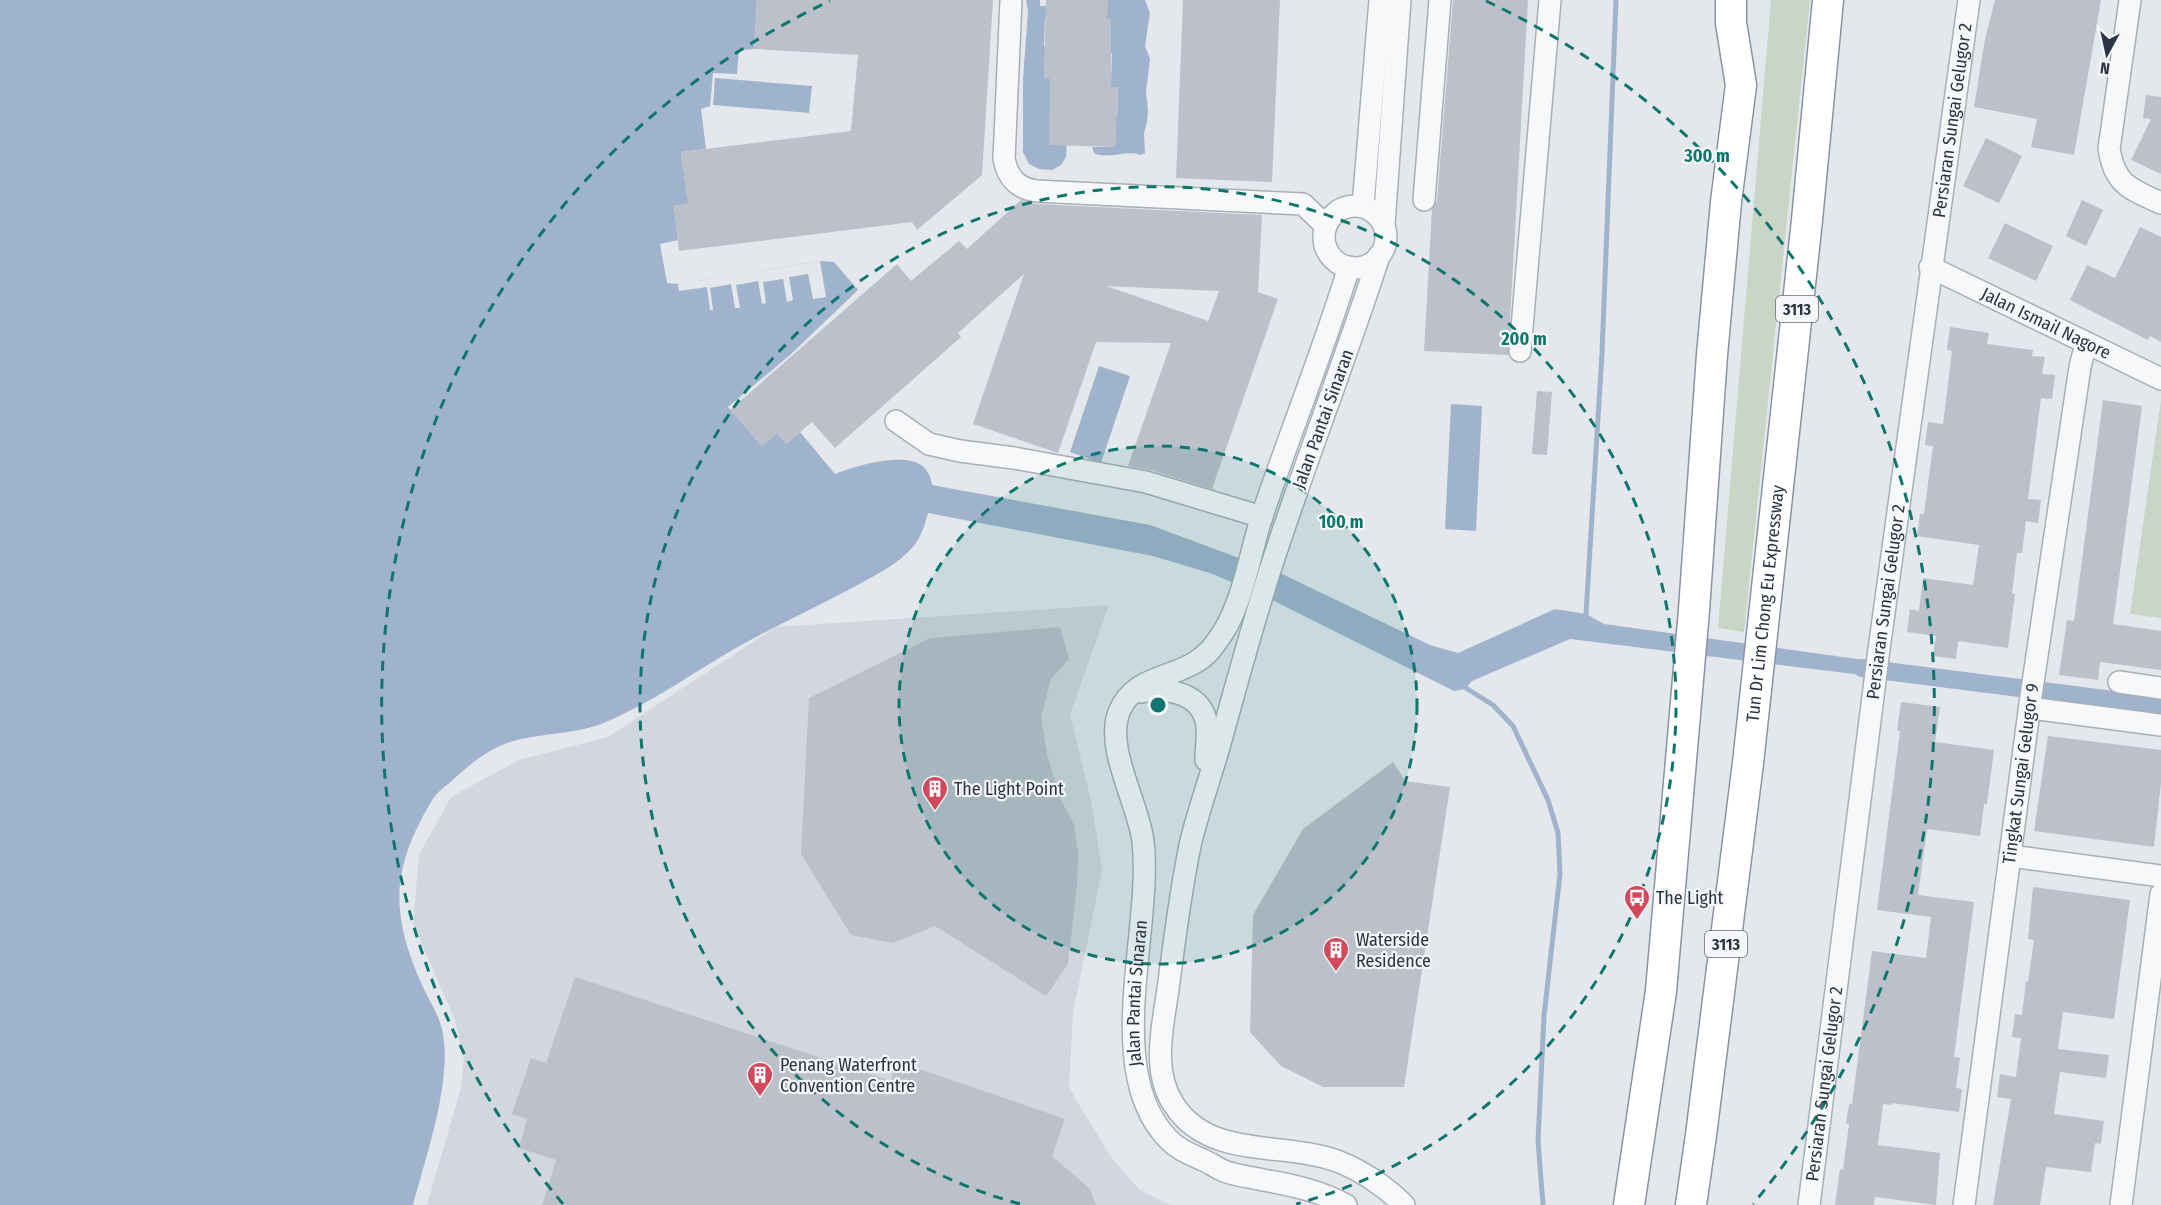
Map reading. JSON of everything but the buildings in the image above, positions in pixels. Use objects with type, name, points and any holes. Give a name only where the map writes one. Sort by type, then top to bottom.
[{"type":"highway","points":[[1731,0],[1731,23],[1741,85]]},
{"type":"highway","points":[[1629,1205],[1661,991],[1726,202],[1752,0]]},
{"type":"highway","name":"Tun Dr Lim Chong Eu Expressway","points":[[1690,1205],[1701,1135],[1758,683],[1828,0]]},
{"type":"highway","points":[[1701,1135],[1701,1205]]},
{"type":"street","points":[[1011,0],[1004,159],[1007,172],[1014,182],[1024,189],[1036,191],[1303,204],[1326,226]]},
{"type":"street","points":[[1363,206],[1380,0]]},
{"type":"street","points":[[1384,225],[1372,210],[1354,205],[1344,207],[1336,212],[1326,226],[1324,236],[1328,253],[1341,264],[1349,267],[1366,266],[1380,256],[1386,241],[1384,225],[1400,0]]},
{"type":"street","points":[[1424,200],[1440,0]]},
{"type":"street","points":[[1520,351],[1550,0]]},
{"type":"street","name":"Persiaran Sungai Gelugor 2","points":[[1809,1205],[1879,649],[1930,267],[1969,0]]},
{"type":"street","points":[[2130,0],[2109,149],[2112,166],[2120,180],[2161,203]]},
{"type":"street","name":"Jalan Pantai Sinaran","points":[[1380,256],[1256,614],[1192,838],[1179,908],[1161,1046],[1161,1072],[1166,1090],[1182,1116],[1198,1131],[1217,1140],[1337,1161],[1375,1182],[1404,1205]]},
{"type":"street","name":"Jalan Pantai Sinaran","points":[[1346,1205],[1326,1194],[1226,1172],[1182,1151],[1167,1138],[1145,1104],[1134,1062],[1133,1026],[1145,884],[1143,839],[1115,745],[1118,714],[1124,703],[1143,683],[1195,663],[1210,652],[1232,616],[1262,517],[1349,267]]},
{"type":"street","name":"Jalan Ismail Nagore","points":[[1930,267],[2161,379]]},
{"type":"street","name":"Tingkat Sungai Gelugor 9","points":[[1964,1205],[2035,670],[2080,367],[2086,344]]},
{"type":"street","points":[[896,422],[929,444],[1146,482],[1262,517]]},
{"type":"street","points":[[2119,682],[2148,687],[2139,717]]},
{"type":"street","name":"Jalan Pantai Sinaran","points":[[1134,693],[1152,690],[1181,693],[1192,699],[1202,710],[1207,730],[1207,790]]},
{"type":"street","points":[[2031,702],[2139,717],[2161,725]]},
{"type":"street","points":[[2010,856],[2161,876]]},
{"type":"street","points":[[2121,1205],[2161,894]]},
{"type":"shaded area","points":[[1109,605],[1070,714],[1091,801],[1102,870],[1073,1013],[1069,1088],[1111,1157],[1140,1190],[1170,1205],[427,1205],[460,1091],[464,1061],[455,1020],[413,924],[419,855],[451,797],[519,760],[608,737],[776,627]]},
{"type":"green space","points":[[1771,0],[1810,0],[1744,632],[1718,628]]},
{"type":"green space","points":[[2161,400],[2161,618],[2130,614]]},
{"type":"water","points":[[0,0],[757,0],[754,49],[739,50],[737,74],[713,73],[710,106],[701,109],[706,149],[681,152],[687,196],[695,203],[674,206],[678,240],[660,244],[667,283],[679,284],[820,261],[834,262],[858,290],[790,355],[728,407],[762,446],[777,433],[786,444],[800,432],[835,474],[878,462],[913,461],[926,469],[932,485],[1150,525],[1282,574],[1430,645],[1458,653],[1555,609],[1586,614],[1604,624],[1872,661],[1870,676],[1570,639],[1472,681],[1465,689],[1454,691],[1274,601],[1213,574],[1153,556],[928,513],[915,545],[881,572],[737,648],[661,694],[621,715],[590,728],[530,737],[493,749],[467,767],[433,798],[408,849],[402,871],[400,892],[400,913],[404,936],[422,985],[439,1018],[443,1033],[445,1060],[440,1102],[413,1205],[0,1205]]},
{"type":"water","points":[[1026,0],[1040,0],[1040,6],[1066,7],[1071,18],[1045,18],[1044,46],[1070,46],[1070,51],[1045,50],[1044,78],[1070,79],[1066,157],[1061,165],[1052,170],[1039,169],[1029,164],[1023,152],[1023,79],[1028,12]]},
{"type":"water","points":[[1108,0],[1145,0],[1150,13],[1145,46],[1150,59],[1146,92],[1148,110],[1144,133],[1145,153],[1141,155],[1129,153],[1100,155],[1094,153],[1092,147],[1115,147],[1116,119],[1093,115],[1117,115],[1118,88],[1092,86],[1085,80],[1111,81],[1112,53],[1086,52],[1111,46],[1111,19],[1085,18]]},
{"type":"water","points":[[715,78],[812,86],[809,113],[713,105]]},
{"type":"water","points":[[1099,366],[1130,376],[1101,463],[1070,452]]},
{"type":"water","points":[[1451,404],[1482,406],[1476,531],[1445,529]]},
{"type":"pier","points":[[820,261],[826,297],[813,299],[808,274],[789,277],[793,300],[787,302],[783,279],[763,282],[766,303],[762,304],[758,281],[736,285],[740,308],[735,308],[731,284],[710,288],[713,310],[710,310],[707,287],[679,291],[678,284]]},
{"type":"waterway","points":[[1587,619],[1602,353],[1616,0]]},
{"type":"waterway","points":[[1862,668],[2161,706]]},
{"type":"waterway","points":[[1461,685],[1493,705],[1513,726],[1548,800],[1558,833],[1560,874],[1544,1016],[1538,1141],[1543,1205]]},
{"type":"place","name":"The Light Point","points":[[935,812]]},
{"type":"place","name":"The Light","points":[[1637,921]]},
{"type":"place","name":"Waterside Residence","points":[[1336,973]]},
{"type":"place","name":"Penang Waterfront Convention Centre","points":[[760,1098]]}]
